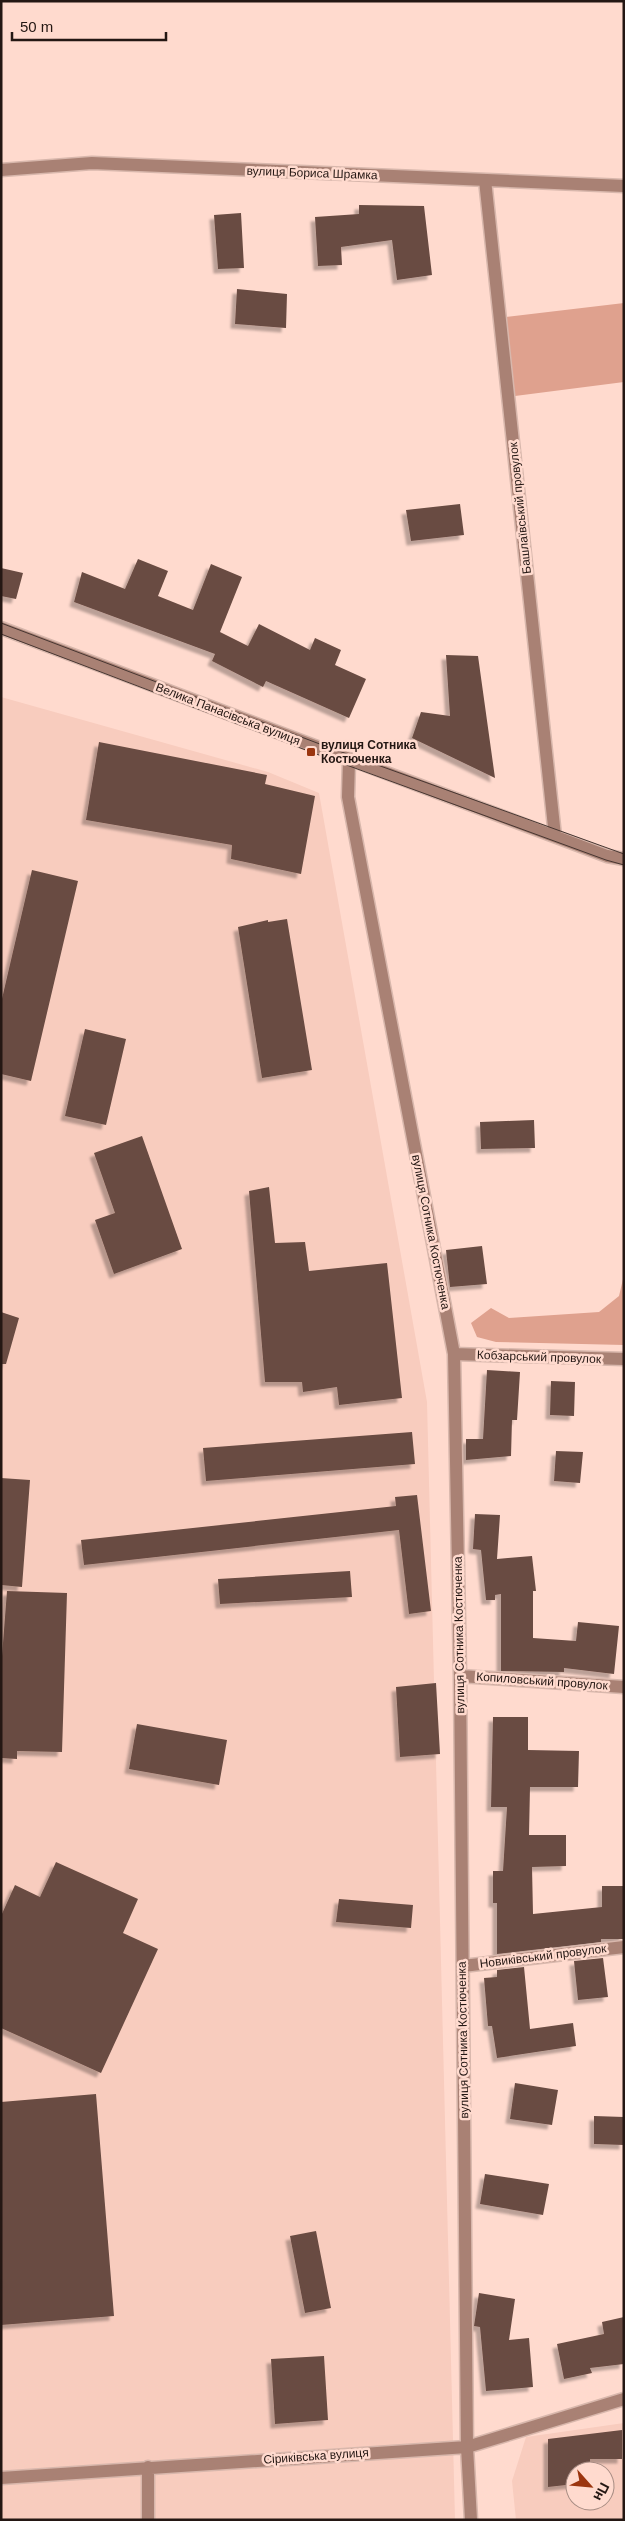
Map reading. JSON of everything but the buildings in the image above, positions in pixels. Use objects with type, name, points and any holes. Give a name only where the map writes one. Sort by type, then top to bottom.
[{"type":"street","name":"вулиця Бориса Шрамка","points":[[1,170],[92,163],[624,186]]},
{"type":"street","name":"Башлаївський провулок","points":[[485,180],[555,836]]},
{"type":"street","name":"Велика Панасівська вулиця","points":[[1,628],[349,760],[555,836],[624,859]]},
{"type":"street","name":"вулиця Сотника Костюченка","points":[[349,760],[348,797],[454,1354],[460,1676],[467,2446],[471,2520]]},
{"type":"street","name":"Кобзарський провулок","points":[[454,1354],[624,1359]]},
{"type":"street","name":"Копиловський провулок","points":[[460,1676],[624,1687]]},
{"type":"street","name":"Новиківський провулок","points":[[463,1966],[624,1947]]},
{"type":"street","name":"Сіриківська вулиця","points":[[1,2478],[467,2446],[624,2399]]},
{"type":"street","points":[[148,2467],[148,2520]]},
{"type":"shaded area","points":[[624,303],[624,382],[515,396],[506,317]]},
{"type":"shaded area","points":[[1,697],[268,772],[319,793],[427,1402],[455,2520],[1,2520]]},
{"type":"shaded area","points":[[624,1275],[624,1345],[496,1342],[477,1337],[471,1323],[491,1308],[509,1318],[599,1312],[619,1296]]},
{"type":"shaded area","points":[[624,2423],[624,2520],[516,2520],[512,2481],[526,2437]]},
{"type":"tram line","points":[[1,623],[325,746],[624,854]]},
{"type":"tram line","points":[[1,634],[311,752],[624,865]]},
{"type":"place","name":"вулиця Сотника Костюченка","points":[[311,752]]}]
